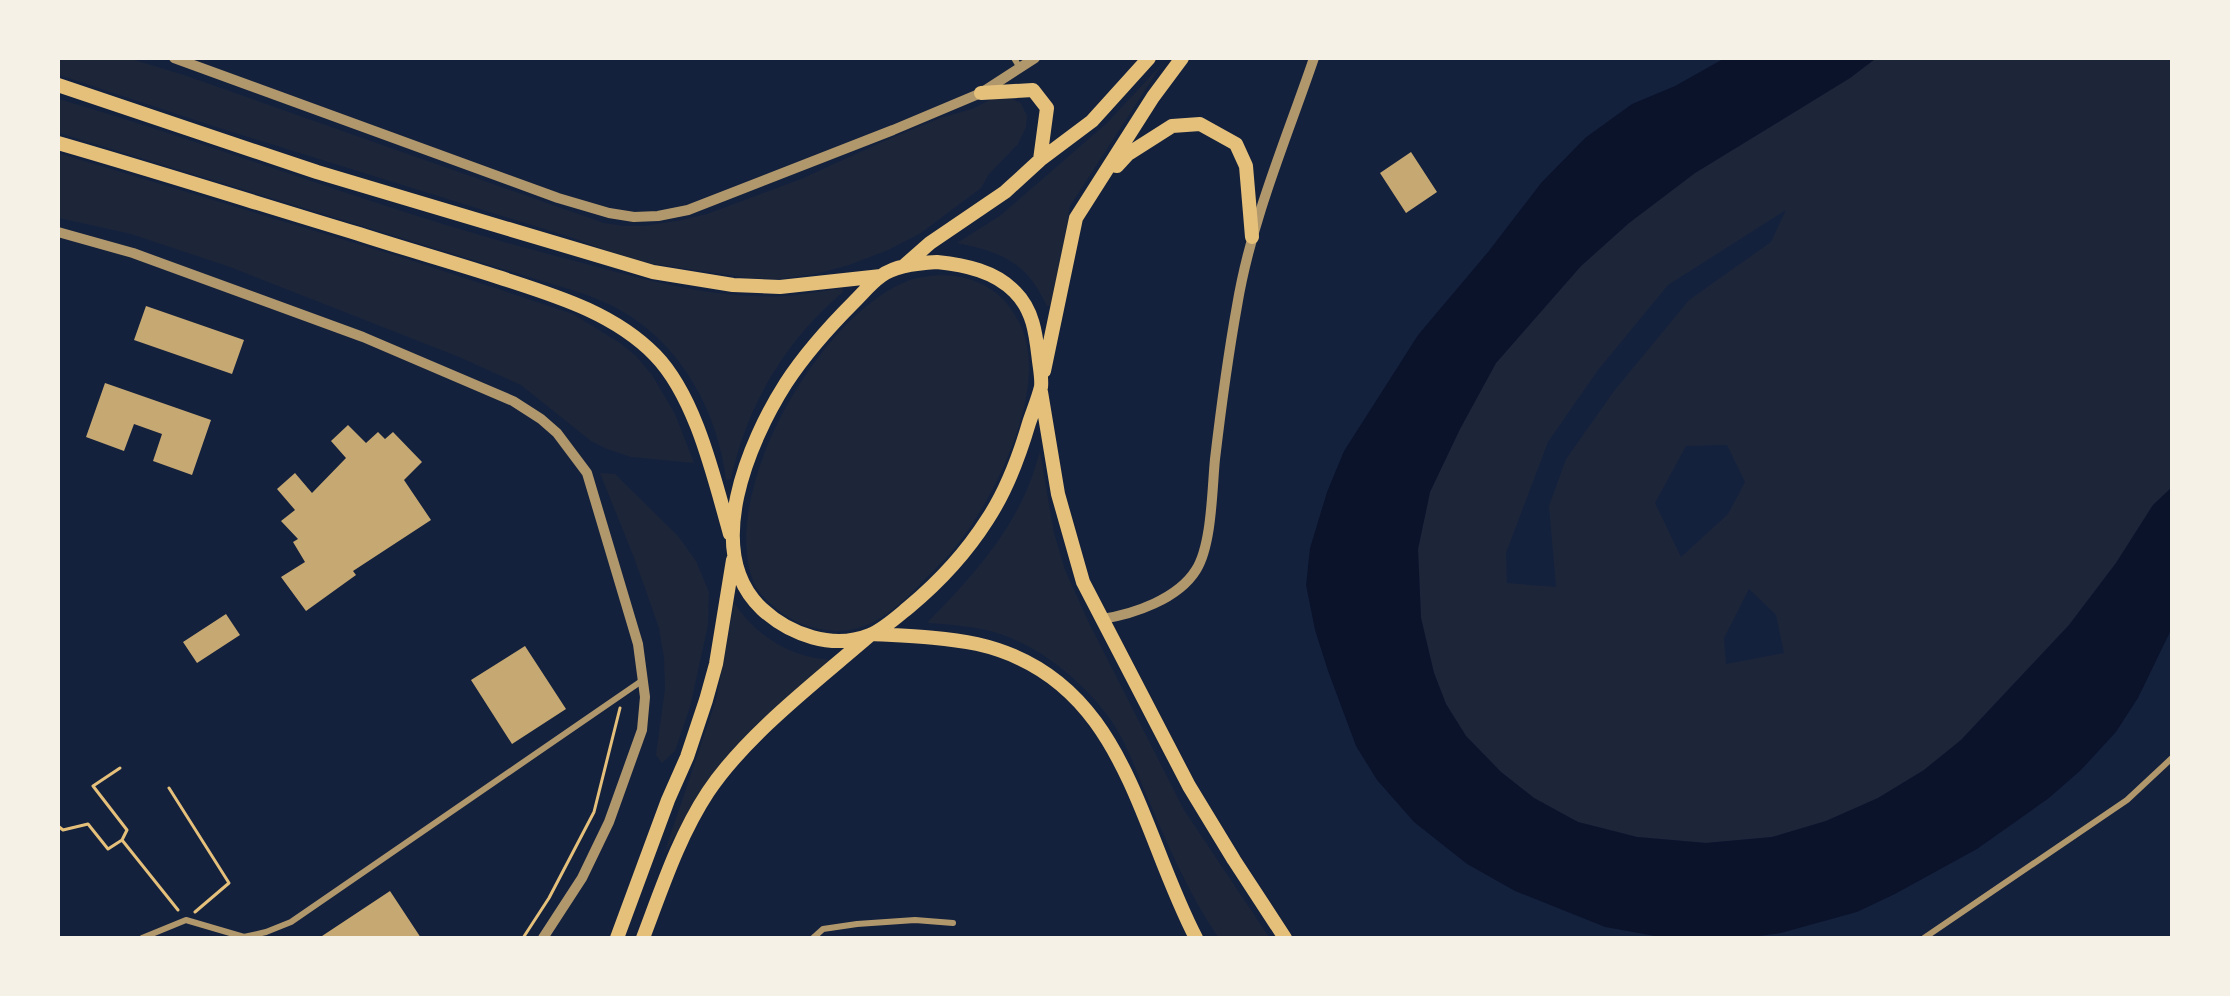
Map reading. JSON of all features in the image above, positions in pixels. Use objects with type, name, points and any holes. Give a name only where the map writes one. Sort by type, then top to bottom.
[{"type":"highway","points":[[902,268],[930,243],[1005,192],[1040,160],[1092,121],[1149,58]]},
{"type":"highway","points":[[643,938],[686,831],[709,790],[725,769],[778,715],[871,635],[925,594],[944,575],[988,519],[1009,482],[1041,385],[1076,218],[1153,97],[1179,63],[1191,58]]},
{"type":"highway","points":[[58,86],[317,172],[653,272],[733,285],[780,287],[881,276],[921,263],[957,264],[985,272],[1005,283],[1016,293],[1032,318],[1058,494],[1083,582],[1189,786],[1285,938]]},
{"type":"highway","points":[[981,93],[1033,90],[1047,108],[1040,160]]},
{"type":"highway","points":[[1095,189],[1128,154],[1172,126],[1200,124],[1236,144],[1246,166],[1252,237]]},
{"type":"highway","points":[[58,143],[562,298],[621,327],[654,354],[672,374],[710,465],[739,573],[755,602],[779,624],[808,636],[846,639],[871,635],[947,639],[978,644],[1033,664],[1069,691],[1095,720],[1113,746],[1130,778],[1176,896],[1196,938]]},
{"type":"highway","points":[[617,938],[668,800],[687,757],[716,664],[734,551],[735,513],[739,490],[753,447],[794,372],[831,327],[881,276]]},
{"type":"highway","points":[[655,938],[656,906]]},
{"type":"street","points":[[174,58],[558,198],[609,213],[646,218],[688,210],[893,130],[981,93],[1035,58]]},
{"type":"street","points":[[1014,58],[1021,69]]},
{"type":"street","points":[[1102,619],[1125,615],[1151,605],[1187,584],[1205,549],[1215,456],[1237,305],[1252,237],[1314,58]]},
{"type":"street","points":[[58,232],[133,253],[363,337],[513,400],[541,419],[564,442],[587,473],[633,622],[645,697],[642,730],[609,822],[582,878],[543,938]]},
{"type":"street","points":[[142,938],[186,920],[244,937],[266,932],[291,922],[643,680]]},
{"type":"street","points":[[1924,938],[2127,800],[2172,758]]},
{"type":"street","points":[[813,938],[823,929],[857,924],[915,920],[953,923]]},
{"type":"path","points":[[523,938],[549,898],[594,812],[625,692]]},
{"type":"path","points":[[58,826],[63,830],[88,824],[108,849],[122,840],[127,830],[93,786],[120,768]]},
{"type":"path","points":[[122,840],[186,920],[229,883],[169,789]]},
{"type":"shaded area","points":[[59,59],[131,59],[184,75],[604,223],[625,226],[644,226],[707,214],[801,179],[882,142],[940,118],[972,109],[992,99],[1012,99],[1021,103],[1027,116],[1026,127],[1018,144],[989,174],[981,188],[921,233],[888,250],[849,265],[816,274],[780,279],[748,278],[635,261],[573,238],[216,127],[59,75]]},
{"type":"shaded area","points":[[1723,59],[1875,59],[1850,78],[1695,173],[1629,223],[1581,266],[1496,363],[1460,429],[1430,492],[1418,549],[1421,618],[1434,673],[1446,704],[1466,736],[1501,772],[1534,798],[1578,822],[1637,837],[1706,843],[1772,837],[1826,821],[1878,798],[1924,770],[1961,740],[2069,625],[2116,563],[2153,505],[2171,488],[2171,630],[2138,698],[2116,732],[2081,770],[2049,798],[1977,849],[1857,912],[1781,933],[1744,938],[1660,937],[1605,927],[1515,891],[1467,864],[1414,822],[1377,780],[1356,746],[1315,630],[1306,585],[1310,548],[1327,492],[1344,451],[1418,335],[1488,252],[1541,183],[1585,138],[1632,104],[1675,86]]},
{"type":"shaded area","points":[[1875,59],[2171,59],[2171,488],[2153,505],[2116,563],[2069,625],[1961,740],[1924,770],[1878,798],[1826,821],[1772,837],[1706,843],[1637,837],[1578,822],[1534,798],[1501,772],[1466,736],[1446,704],[1434,673],[1421,618],[1418,549],[1430,492],[1460,429],[1496,363],[1581,266],[1629,223],[1695,173],[1850,78]],"holes":[[[1786,210],[1771,242],[1689,300],[1614,391],[1566,459],[1549,506],[1556,587],[1507,583],[1506,553],[1548,442],[1598,370],[1668,285]],[[1727,445],[1745,482],[1728,514],[1681,557],[1655,503],[1686,446]],[[1749,589],[1776,615],[1784,653],[1726,664],[1724,638]]]},
{"type":"shaded area","points":[[1162,64],[1070,206],[1053,305],[1047,306],[1028,275],[1010,261],[979,248],[957,243],[1001,215],[1107,123]]},
{"type":"shaded area","points":[[59,99],[431,220],[631,276],[680,287],[730,294],[778,296],[842,288],[843,292],[803,331],[771,376],[747,425],[731,479],[726,480],[715,430],[693,382],[661,341],[642,324],[620,310],[572,290],[59,133]]},
{"type":"shaded area","points":[[58,153],[404,258],[573,314],[620,343],[636,356],[652,375],[675,414],[694,463],[631,457],[607,449],[591,441],[521,385],[459,357],[230,267],[131,234],[59,218]]},
{"type":"shaded area","points":[[926,276],[962,277],[991,289],[1007,303],[1022,328],[1029,359],[1028,386],[1013,445],[972,525],[946,558],[908,597],[886,614],[862,627],[836,631],[804,625],[774,606],[761,594],[754,583],[746,546],[750,503],[763,458],[783,413],[809,370],[839,332],[871,303],[903,283]]},
{"type":"shaded area","points":[[1040,452],[1054,533],[1065,570],[1089,623],[1184,810],[1269,937],[1218,937],[1179,867],[1120,734],[1096,702],[1069,675],[1038,652],[1004,635],[972,627],[927,623],[971,576],[1009,525],[1030,483]]},
{"type":"shaded area","points":[[600,473],[615,474],[678,536],[696,561],[709,592],[708,625],[690,707],[675,751],[662,763],[656,755],[665,689],[664,658],[659,628]]},
{"type":"shaded area","points":[[734,603],[754,627],[778,644],[805,656],[836,660],[698,799],[664,854],[716,700]]},
{"type":"building","points":[[1411,152],[1437,192],[1406,213],[1380,173]]},
{"type":"building","points":[[146,306],[244,340],[232,374],[134,340]]},
{"type":"building","points":[[105,383],[211,420],[192,475],[153,461],[162,434],[134,424],[124,451],[86,437]]},
{"type":"building","points":[[348,425],[366,443],[378,432],[385,439],[393,432],[422,462],[404,480],[431,520],[353,571],[356,575],[306,611],[281,577],[305,562],[293,542],[298,539],[281,521],[295,510],[277,489],[295,473],[312,493],[346,458],[331,441]]},
{"type":"building","points":[[226,614],[240,635],[197,663],[183,642]]},
{"type":"building","points":[[525,646],[566,709],[512,744],[471,680]]},
{"type":"building","points":[[390,891],[421,938],[319,938]]}]
